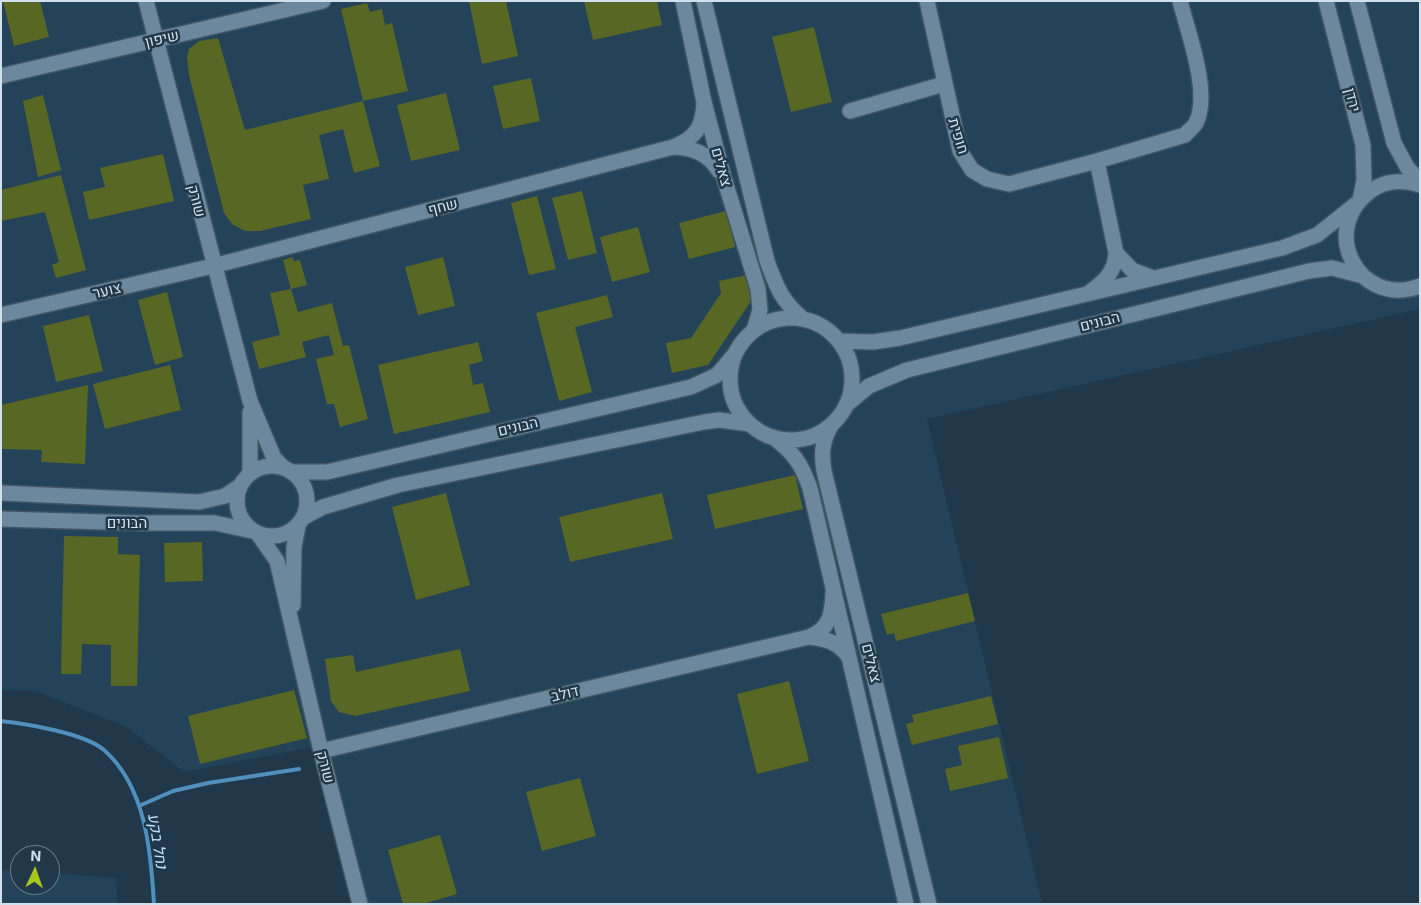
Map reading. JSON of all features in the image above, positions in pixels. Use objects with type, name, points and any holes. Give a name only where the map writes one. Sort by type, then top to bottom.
[{"type":"street","name":"שורק","points":[[146,1],[213,266],[250,401],[274,458],[288,470]]},
{"type":"street","name":"שיפון","points":[[1,76],[324,1]]},
{"type":"street","name":"צאלים","points":[[683,1],[704,102],[724,178],[755,274],[760,299],[758,320],[754,330]]},
{"type":"street","name":"צאלים","points":[[704,1],[767,261],[780,294],[787,306],[803,319]]},
{"type":"street","name":"חופית","points":[[927,1],[960,151],[972,170],[987,179],[1009,184],[1185,135],[1196,123],[1201,102],[1197,69],[1180,1]]},
{"type":"street","name":"ירדן","points":[[1326,1],[1363,145],[1365,175],[1358,202],[1347,222],[1346,246],[1354,265],[1363,276]]},
{"type":"street","name":"ירדן","points":[[1357,1],[1392,138],[1407,167],[1420,184]]},
{"type":"street","points":[[850,111],[944,84]]},
{"type":"street","name":"שחף","points":[[213,266],[673,147],[689,138],[697,130],[703,119],[704,102]]},
{"type":"street","name":"שחף","points":[[673,147],[687,148],[705,154],[724,178]]},
{"type":"street","points":[[1087,295],[1110,275],[1114,268],[1116,253],[1097,161]]},
{"type":"street","name":"הבונים","points":[[839,341],[873,342],[900,338],[1282,248],[1317,235],[1376,187],[1389,182],[1400,181],[1420,184]]},
{"type":"street","points":[[1116,253],[1132,270],[1155,278]]},
{"type":"street","name":"צוער","points":[[1,315],[213,266]]},
{"type":"street","name":"הבונים","points":[[846,405],[869,386],[907,370],[1309,271],[1332,268],[1363,276],[1386,288],[1399,290],[1420,286]]},
{"type":"street","points":[[301,521],[308,498],[305,488],[288,470],[269,466],[250,473],[240,486],[237,496],[238,513],[255,532],[270,537],[280,536],[323,506],[398,485],[704,422],[719,420],[750,424],[772,437],[788,440],[804,438],[819,433],[832,424],[846,405],[851,389],[852,372],[847,356],[839,341],[829,331],[803,319],[777,320],[754,330],[746,338],[734,355],[730,370],[730,385],[737,406],[750,424]]},
{"type":"street","name":"הבונים","points":[[288,470],[327,472],[692,387],[717,375],[734,355]]},
{"type":"street","name":"שורק","points":[[250,401],[252,446],[250,473]]},
{"type":"street","name":"צאלים","points":[[832,424],[824,437],[822,447],[824,471],[929,904]]},
{"type":"street","name":"צאלים","points":[[772,437],[791,451],[804,472],[810,488],[902,896],[906,904]]},
{"type":"street","name":"הבונים","points":[[1,493],[199,502],[225,496],[240,486]]},
{"type":"street","name":"הבונים","points":[[1,519],[114,523],[215,523],[255,532]]},
{"type":"street","name":"שורק","points":[[293,629],[294,546],[301,521]]},
{"type":"street","name":"שורק","points":[[255,532],[277,561],[321,751],[360,904]]},
{"type":"street","name":"דולב","points":[[321,751],[809,637],[819,633],[831,618],[834,593]]},
{"type":"street","name":"דולב","points":[[809,637],[833,642],[840,646],[848,656]]},
{"type":"shaded area","points":[[1,1],[1420,1],[1420,309],[927,419],[1042,904],[351,904],[313,747],[184,772],[127,727],[35,691],[1,690]]},
{"type":"shaded area","points":[[1,870],[10,870],[10,895],[60,895],[60,874],[116,878],[118,904],[1,904]]},
{"type":"building","points":[[3,1],[40,1],[49,37],[14,46]]},
{"type":"building","points":[[469,1],[506,1],[518,56],[482,64]]},
{"type":"building","points":[[584,1],[657,1],[662,25],[593,40]]},
{"type":"building","points":[[367,3],[370,12],[382,9],[385,25],[392,23],[408,91],[363,101],[341,9]]},
{"type":"building","points":[[814,27],[832,102],[791,112],[772,37]]},
{"type":"building","points":[[218,38],[245,130],[363,101],[380,166],[354,173],[343,129],[319,135],[329,179],[303,185],[311,219],[260,231],[245,231],[232,224],[224,213],[189,75],[187,57],[189,49],[199,41]]},
{"type":"building","points":[[531,78],[540,121],[503,129],[493,86]]},
{"type":"building","points":[[446,93],[460,150],[411,161],[397,105]]},
{"type":"building","points":[[43,95],[61,170],[38,177],[23,101]]},
{"type":"building","points":[[163,154],[174,201],[89,220],[83,192],[105,187],[100,168]]},
{"type":"building","points":[[61,175],[86,270],[56,278],[52,265],[59,262],[45,212],[1,221],[1,190]]},
{"type":"building","points":[[582,191],[597,253],[568,260],[552,198]]},
{"type":"building","points":[[537,196],[556,269],[529,275],[511,203]]},
{"type":"building","points":[[726,211],[735,247],[689,259],[679,223]]},
{"type":"building","points":[[638,227],[650,272],[612,282],[600,237]]},
{"type":"building","points":[[292,257],[294,261],[300,260],[307,285],[291,289],[283,260]]},
{"type":"building","points":[[443,257],[455,306],[418,315],[405,267]]},
{"type":"building","points":[[747,275],[753,298],[708,365],[672,373],[666,343],[691,338],[721,293],[719,281]]},
{"type":"building","points":[[291,289],[298,312],[332,303],[343,346],[349,345],[368,419],[340,427],[334,404],[327,404],[316,359],[334,355],[329,335],[302,342],[306,357],[259,369],[252,342],[280,335],[270,293]]},
{"type":"building","points":[[167,292],[183,357],[155,365],[138,300]]},
{"type":"building","points":[[607,295],[613,317],[575,327],[592,392],[559,401],[536,313]]},
{"type":"building","points":[[89,315],[103,371],[56,382],[43,326]]},
{"type":"building","points":[[478,342],[483,361],[469,365],[473,385],[483,383],[490,412],[394,434],[378,365]]},
{"type":"building","points":[[170,365],[181,410],[105,429],[93,384]]},
{"type":"building","points":[[88,385],[85,464],[41,462],[42,450],[1,449],[1,405]]},
{"type":"building","points":[[795,475],[803,509],[715,529],[707,495]]},
{"type":"building","points":[[446,493],[470,585],[416,600],[392,507]]},
{"type":"building","points":[[662,493],[673,539],[570,562],[559,517]]},
{"type":"building","points":[[64,536],[118,537],[118,554],[140,555],[137,686],[111,686],[111,645],[82,644],[81,674],[61,674]]},
{"type":"building","points":[[202,542],[203,581],[165,582],[164,543]]},
{"type":"building","points":[[968,593],[975,621],[896,641],[894,633],[887,635],[881,614]]},
{"type":"building","points":[[460,649],[470,691],[355,716],[339,712],[331,701],[325,659],[353,655],[356,672]]},
{"type":"building","points":[[789,681],[809,761],[757,774],[737,694]]},
{"type":"building","points":[[294,690],[307,738],[200,764],[188,716]]},
{"type":"building","points":[[991,696],[998,724],[912,745],[906,724],[914,722],[912,715]]},
{"type":"building","points":[[999,737],[1008,778],[950,791],[945,769],[962,765],[958,746]]},
{"type":"building","points":[[580,778],[596,836],[542,851],[526,792]]},
{"type":"building","points":[[440,835],[457,894],[423,904],[403,904],[388,850]]},
{"type":"waterway","name":"נחל בקע","points":[[1,721],[40,727],[83,739],[104,750],[118,765],[129,782],[144,821],[151,863],[154,904]]},
{"type":"waterway","points":[[139,806],[173,791],[208,783],[299,769]]}]
